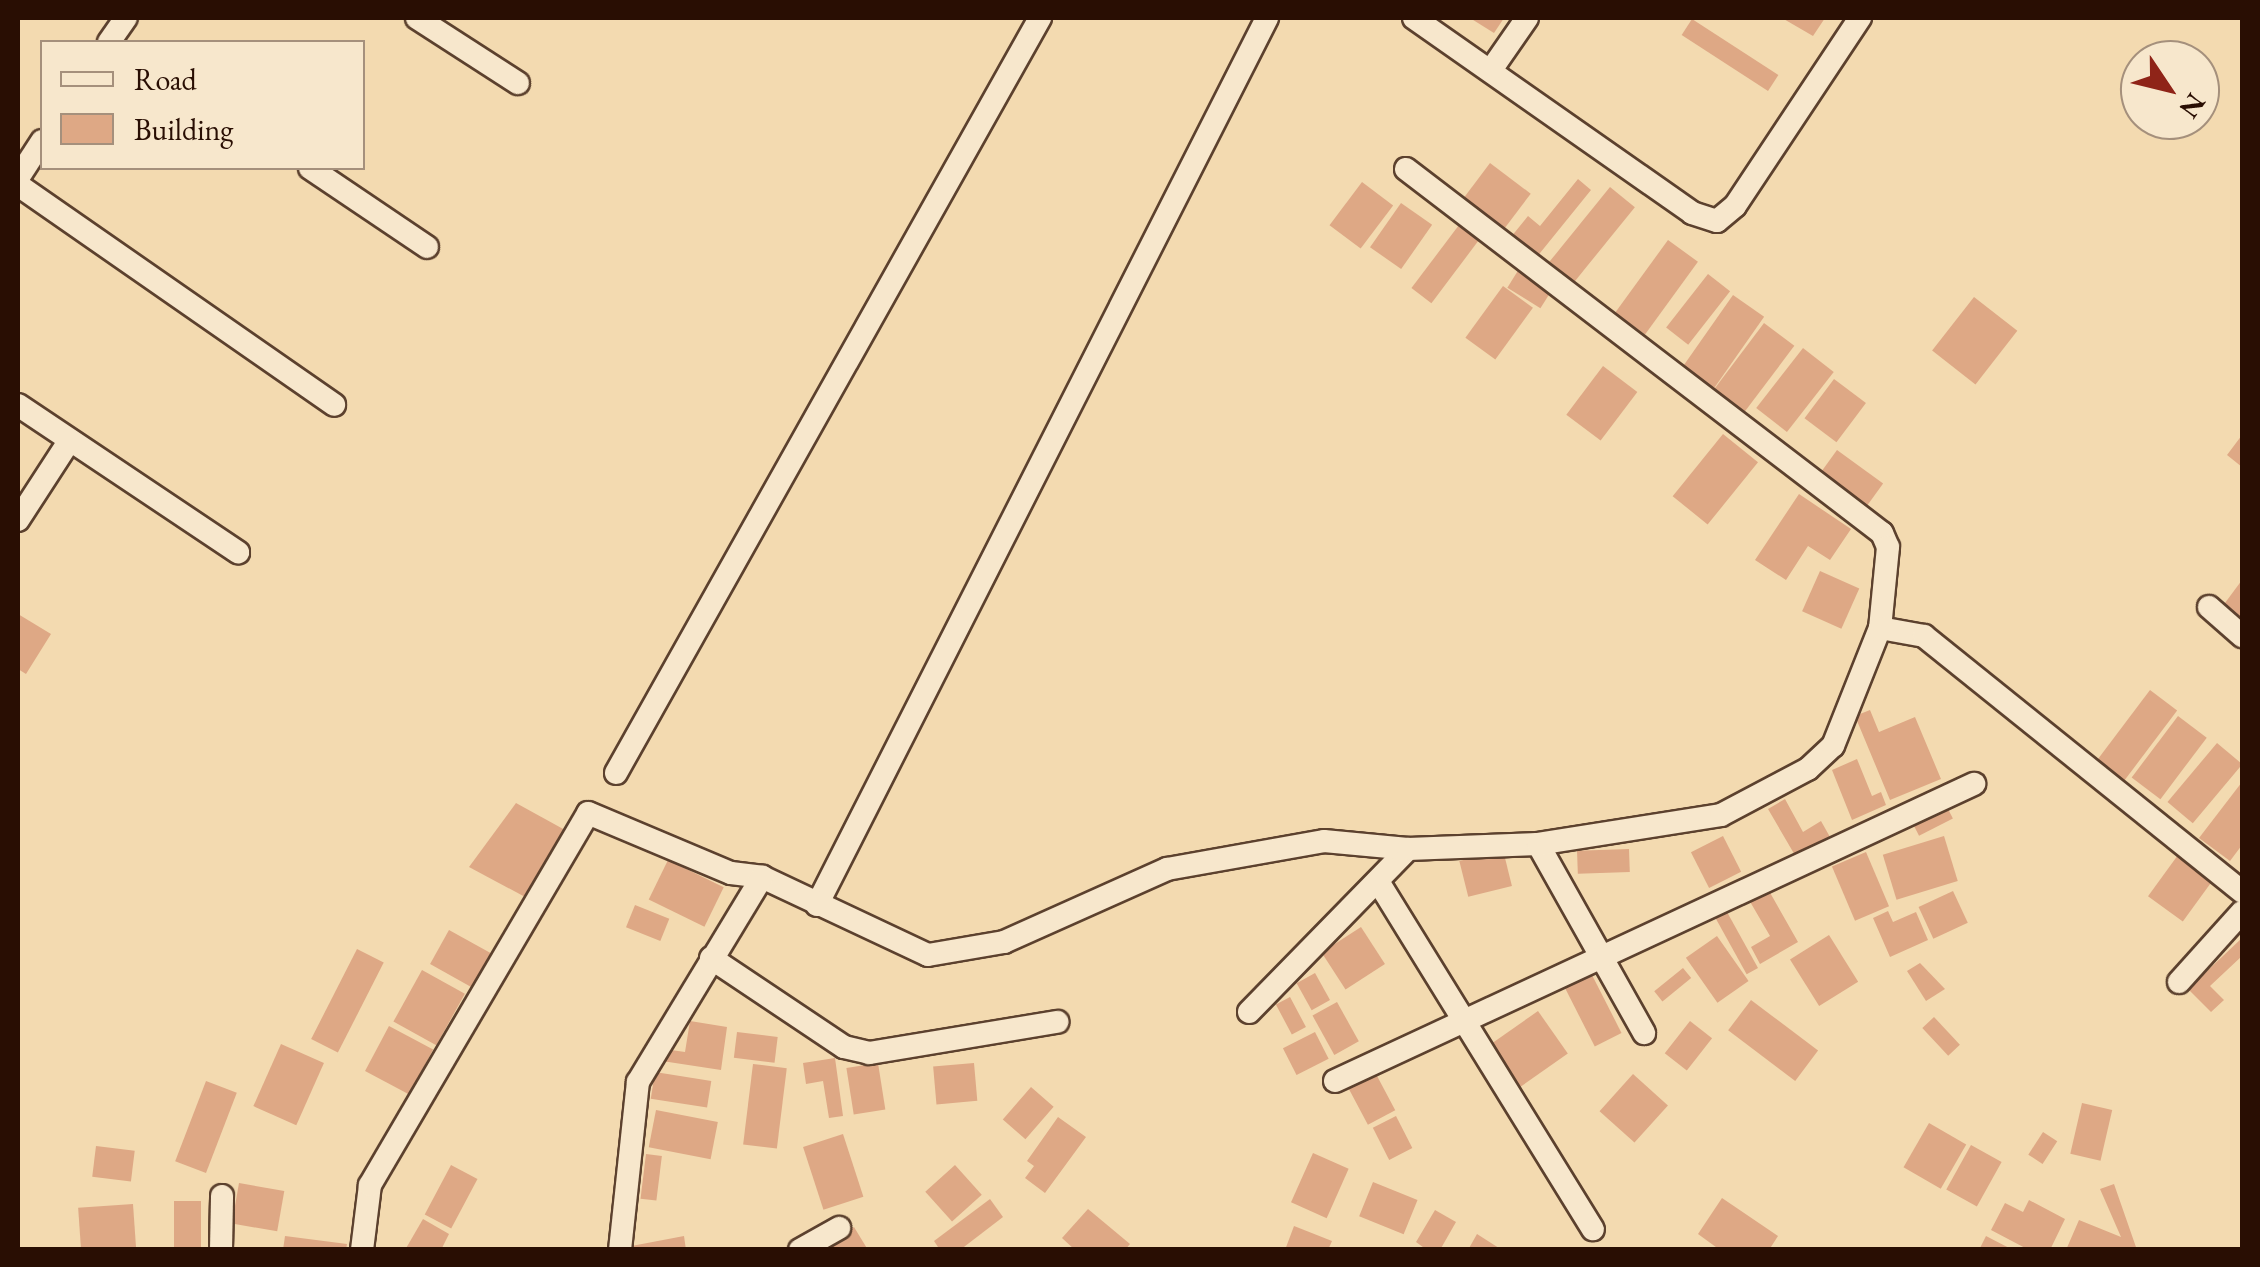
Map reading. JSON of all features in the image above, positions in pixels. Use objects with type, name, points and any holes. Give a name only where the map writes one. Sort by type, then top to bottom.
[{"type":"street","points":[[417,18],[518,83]]},
{"type":"street","points":[[616,774],[1040,18]]},
{"type":"street","points":[[817,905],[1268,18]]},
{"type":"street","points":[[1414,18],[1692,213],[1717,221],[1860,18]]},
{"type":"street","points":[[1491,70],[1527,18]]},
{"type":"street","points":[[40,145],[18,182],[334,405]]},
{"type":"street","points":[[362,1250],[370,1185],[588,814],[731,873],[762,877],[928,956],[1004,942],[1167,869],[1324,841],[1408,849],[1538,844],[1721,815],[1808,770],[1832,746],[1880,628],[1888,547],[1882,533],[1406,169]]},
{"type":"street","points":[[313,170],[427,247]]},
{"type":"street","points":[[18,405],[238,552]]},
{"type":"street","points":[[18,520],[70,440]]},
{"type":"street","points":[[2208,607],[2242,636]]},
{"type":"street","points":[[1880,628],[1924,636],[2242,892]]},
{"type":"street","points":[[1335,1081],[1974,784]]},
{"type":"street","points":[[1538,844],[1644,1034]]},
{"type":"street","points":[[1249,1012],[1408,849]]},
{"type":"street","points":[[620,1250],[638,1082],[762,877]]},
{"type":"street","points":[[1379,882],[1593,1230]]},
{"type":"street","points":[[2179,982],[2242,912]]},
{"type":"street","points":[[711,958],[844,1047],[870,1053],[1058,1022]]},
{"type":"street","points":[[221,1250],[222,1196]]},
{"type":"street","points":[[800,1250],[839,1228]]},
{"type":"building","points":[[1470,18],[1504,18],[1494,33]]},
{"type":"building","points":[[1782,18],[1825,18],[1813,36]]},
{"type":"building","points":[[1692,19],[1778,75],[1768,91],[1682,35]]},
{"type":"building","points":[[1490,163],[1531,194],[1504,229],[1464,198]]},
{"type":"building","points":[[1578,179],[1591,190],[1536,258],[1511,237],[1528,216],[1540,226]]},
{"type":"building","points":[[1362,182],[1393,205],[1361,249],[1330,225]]},
{"type":"building","points":[[1610,187],[1635,207],[1574,282],[1550,262]]},
{"type":"building","points":[[1401,203],[1432,225],[1401,269],[1370,247]]},
{"type":"building","points":[[1462,221],[1482,236],[1431,303],[1411,288]]},
{"type":"building","points":[[1668,240],[1698,262],[1645,335],[1615,313]]},
{"type":"building","points":[[1519,269],[1552,290],[1540,308],[1507,288]]},
{"type":"building","points":[[1708,274],[1730,291],[1688,345],[1666,328]]},
{"type":"building","points":[[1503,286],[1533,308],[1495,360],[1465,338]]},
{"type":"building","points":[[1733,295],[1764,317],[1712,391],[1681,370]]},
{"type":"building","points":[[1974,297],[2017,331],[1975,384],[1932,351]]},
{"type":"building","points":[[1764,323],[1794,346],[1742,415],[1712,392]]},
{"type":"building","points":[[1803,348],[1834,372],[1787,432],[1756,408]]},
{"type":"building","points":[[1603,366],[1637,392],[1601,441],[1566,415]]},
{"type":"building","points":[[1834,379],[1866,403],[1836,442],[1805,418]]},
{"type":"building","points":[[1723,434],[1758,462],[1708,524],[1673,496]]},
{"type":"building","points":[[2242,435],[2242,467],[2227,455]]},
{"type":"building","points":[[1837,450],[1883,484],[1864,509],[1818,476]]},
{"type":"building","points":[[1799,494],[1851,529],[1830,560],[1808,546],[1786,580],[1755,560]]},
{"type":"building","points":[[1820,571],[1859,588],[1841,629],[1802,611]]},
{"type":"building","points":[[2242,580],[2242,622],[2222,607]]},
{"type":"building","points":[[18,614],[51,634],[26,674],[18,669]]},
{"type":"building","points":[[2150,690],[2177,710],[2124,781],[2097,760]]},
{"type":"building","points":[[1870,710],[1879,732],[1915,717],[1941,779],[1890,800],[1855,716]]},
{"type":"building","points":[[2178,716],[2207,738],[2160,799],[2132,777]]},
{"type":"building","points":[[2217,743],[2242,765],[2193,823],[2168,802]]},
{"type":"building","points":[[1857,759],[1872,796],[1881,792],[1886,805],[1852,820],[1832,770]]},
{"type":"building","points":[[2242,782],[2242,845],[2230,861],[2199,838]]},
{"type":"building","points":[[1785,799],[1803,832],[1821,821],[1830,837],[1796,857],[1768,809]]},
{"type":"building","points":[[516,803],[565,830],[527,898],[469,867]]},
{"type":"building","points":[[1947,807],[1953,819],[1919,836],[1913,824]]},
{"type":"building","points":[[1723,836],[1741,872],[1709,888],[1691,852]]},
{"type":"building","points":[[1944,836],[1958,881],[1897,900],[1883,855]]},
{"type":"building","points":[[1629,849],[1630,872],[1578,874],[1577,851]]},
{"type":"building","points":[[1503,850],[1512,886],[1468,897],[1459,861]]},
{"type":"building","points":[[1866,852],[1889,906],[1855,921],[1832,866]]},
{"type":"building","points":[[2178,855],[2213,880],[2183,922],[2148,896]]},
{"type":"building","points":[[668,860],[724,887],[704,927],[649,900]]},
{"type":"building","points":[[1764,882],[1798,942],[1760,964],[1751,947],[1770,936],[1745,893]]},
{"type":"building","points":[[1953,891],[1968,923],[1933,939],[1919,907]]},
{"type":"building","points":[[635,905],[669,919],[660,941],[626,927]]},
{"type":"building","points":[[1888,911],[1893,922],[1916,912],[1928,940],[1890,957],[1873,918]]},
{"type":"building","points":[[1727,912],[1758,968],[1747,974],[1716,918]]},
{"type":"building","points":[[1361,927],[1385,964],[1346,989],[1322,953]]},
{"type":"building","points":[[449,930],[491,953],[472,987],[430,964]]},
{"type":"building","points":[[1829,935],[1858,982],[1819,1006],[1790,959]]},
{"type":"building","points":[[1717,936],[1749,981],[1717,1003],[1686,958]]},
{"type":"building","points":[[2242,938],[2242,956],[2210,986],[2224,1000],[2211,1012],[2188,989]]},
{"type":"building","points":[[357,949],[384,963],[338,1053],[311,1039]]},
{"type":"building","points":[[1920,963],[1945,989],[1926,1001],[1907,971]]},
{"type":"building","points":[[1683,968],[1691,978],[1662,1001],[1654,991]]},
{"type":"building","points":[[422,970],[465,994],[436,1045],[393,1022]]},
{"type":"building","points":[[1315,973],[1330,1000],[1312,1010],[1297,983]]},
{"type":"building","points":[[1592,975],[1622,1033],[1595,1047],[1565,989]]},
{"type":"building","points":[[1290,997],[1306,1027],[1292,1035],[1276,1005]]},
{"type":"building","points":[[1751,1000],[1818,1051],[1795,1081],[1728,1030]]},
{"type":"building","points":[[1337,1002],[1359,1041],[1334,1055],[1313,1016]]},
{"type":"building","points":[[1538,1011],[1568,1054],[1519,1088],[1489,1045]]},
{"type":"building","points":[[1934,1017],[1960,1045],[1948,1056],[1922,1028]]},
{"type":"building","points":[[690,1021],[727,1027],[721,1070],[662,1061],[664,1049],[685,1052]]},
{"type":"building","points":[[1690,1021],[1712,1038],[1687,1071],[1665,1053]]},
{"type":"building","points":[[389,1026],[433,1049],[409,1095],[365,1071]]},
{"type":"building","points":[[737,1032],[778,1037],[775,1063],[734,1058]]},
{"type":"building","points":[[1315,1032],[1329,1059],[1297,1075],[1283,1048]]},
{"type":"building","points":[[281,1044],[324,1063],[296,1125],[253,1106]]},
{"type":"building","points":[[835,1058],[843,1116],[829,1118],[823,1081],[806,1084],[803,1063]]},
{"type":"building","points":[[878,1063],[885,1109],[854,1114],[846,1068]]},
{"type":"building","points":[[974,1063],[977,1101],[936,1104],[933,1067]]},
{"type":"building","points":[[753,1064],[787,1068],[777,1149],[743,1144]]},
{"type":"building","points":[[655,1072],[711,1081],[707,1108],[651,1099]]},
{"type":"building","points":[[1376,1074],[1395,1110],[1368,1125],[1349,1089]]},
{"type":"building","points":[[1633,1074],[1668,1105],[1634,1143],[1600,1111]]},
{"type":"building","points":[[206,1081],[237,1093],[206,1173],[175,1161]]},
{"type":"building","points":[[1031,1087],[1054,1107],[1025,1139],[1003,1119]]},
{"type":"building","points":[[2082,1103],[2112,1110],[2101,1161],[2070,1154]]},
{"type":"building","points":[[656,1110],[718,1122],[711,1159],[649,1147]]},
{"type":"building","points":[[1396,1116],[1412,1148],[1389,1160],[1373,1128]]},
{"type":"building","points":[[1058,1117],[1086,1137],[1045,1193],[1025,1178],[1034,1166],[1027,1161]]},
{"type":"building","points":[[1929,1123],[1966,1144],[1941,1189],[1904,1167]]},
{"type":"building","points":[[2043,1132],[2057,1141],[2043,1164],[2028,1155]]},
{"type":"building","points":[[843,1134],[863,1197],[823,1210],[803,1147]]},
{"type":"building","points":[[1971,1145],[2002,1162],[1977,1207],[1946,1190]]},
{"type":"building","points":[[96,1146],[135,1151],[131,1182],[92,1177]]},
{"type":"building","points":[[1313,1153],[1349,1169],[1327,1218],[1291,1202]]},
{"type":"building","points":[[646,1154],[662,1156],[656,1201],[641,1199]]},
{"type":"building","points":[[451,1165],[477,1179],[451,1229],[425,1214]]},
{"type":"building","points":[[955,1165],[982,1195],[952,1221],[925,1192]]},
{"type":"building","points":[[1373,1182],[1418,1200],[1404,1234],[1359,1216]]},
{"type":"building","points":[[239,1183],[284,1191],[277,1231],[232,1223]]},
{"type":"building","points":[[2114,1184],[2137,1250],[2066,1250],[2079,1220],[2121,1237],[2100,1189]]},
{"type":"building","points":[[1722,1198],[1778,1236],[1769,1250],[1720,1250],[1698,1234]]},
{"type":"building","points":[[990,1199],[1003,1217],[960,1250],[940,1250],[934,1241]]},
{"type":"building","points":[[2029,1200],[2065,1219],[2050,1250],[2029,1250],[1991,1230],[2005,1203],[2023,1212]]},
{"type":"building","points":[[174,1201],[201,1201],[201,1250],[174,1250]]},
{"type":"building","points":[[133,1204],[136,1250],[81,1250],[78,1208]]},
{"type":"building","points":[[1088,1209],[1130,1244],[1125,1250],[1075,1250],[1062,1238]]},
{"type":"building","points":[[1435,1210],[1456,1222],[1440,1250],[1427,1250],[1416,1242]]},
{"type":"building","points":[[423,1219],[449,1234],[441,1250],[405,1250]]},
{"type":"building","points":[[1294,1226],[1332,1241],[1328,1250],[1285,1250]]},
{"type":"building","points":[[854,1227],[868,1250],[819,1250]]},
{"type":"building","points":[[1477,1234],[1502,1250],[1468,1250]]},
{"type":"building","points":[[285,1236],[347,1244],[346,1250],[283,1250]]},
{"type":"building","points":[[684,1236],[686,1250],[621,1250],[621,1248]]},
{"type":"building","points":[[1986,1236],[2013,1250],[1979,1250]]}]
